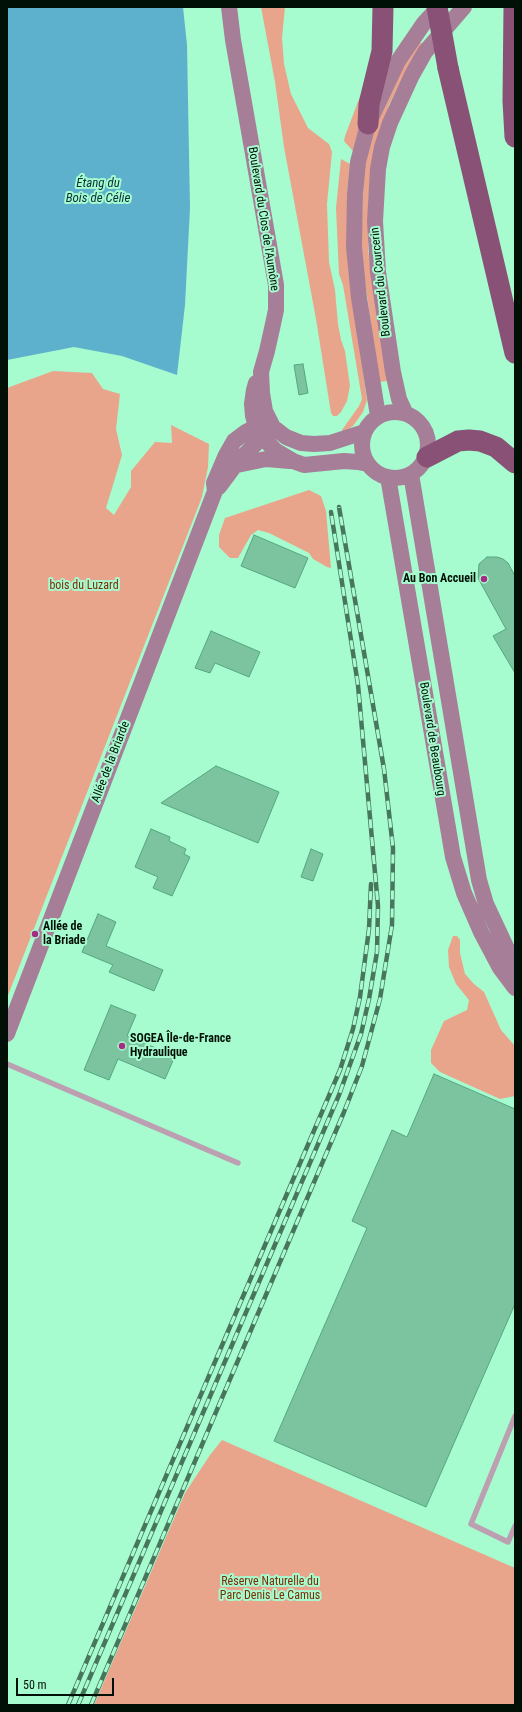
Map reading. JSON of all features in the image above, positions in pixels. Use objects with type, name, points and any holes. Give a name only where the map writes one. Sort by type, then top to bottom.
[{"type":"highway","points":[[368,124],[369,104],[382,51],[383,7]]},
{"type":"highway","points":[[438,7],[448,68],[515,353]]},
{"type":"highway","points":[[514,7],[513,101],[515,137]]},
{"type":"highway","points":[[427,457],[458,441],[474,440],[488,443],[496,447],[515,463]]},
{"type":"main road","name":"Boulevard du Clos de l'Aumône","points":[[229,7],[233,40],[276,285],[275,317],[268,351],[254,390],[252,404],[253,416],[264,430]]},
{"type":"main road","name":"Boulevard du Courcerin","points":[[378,416],[358,292],[354,247],[356,178],[361,147],[368,124],[398,61],[424,23],[438,7]]},
{"type":"main road","name":"Boulevard du Courcerin","points":[[405,412],[399,399],[392,372],[377,266],[375,221],[378,169],[382,147],[390,122],[412,75],[425,52],[464,7]]},
{"type":"main road","points":[[396,411],[405,412],[419,421],[424,428],[428,437],[429,447],[427,457],[418,470],[411,474],[396,478],[388,477],[373,470],[368,464],[362,448],[364,432],[367,426],[378,416],[396,411]]},
{"type":"main road","points":[[264,430],[301,442],[314,444],[341,441],[364,432]]},
{"type":"main road","points":[[264,430],[276,452],[304,466],[344,461],[368,464]]},
{"type":"main road","name":"Allée de la Briarde","points":[[7,1034],[215,490],[237,465],[239,460],[264,430]]},
{"type":"main road","name":"Allée de la Briarde","points":[[215,490],[214,483],[230,446],[239,436],[264,430]]},
{"type":"main road","points":[[237,465],[266,459],[293,461]]},
{"type":"main road","name":"Boulevard de Beaubourg","points":[[411,474],[479,880],[486,904],[515,966]]},
{"type":"main road","name":"Boulevard de Beaubourg","points":[[388,477],[453,857],[464,893],[481,932],[500,968],[515,988]]},
{"type":"lane","points":[[7,1064],[238,1163]]},
{"type":"lane","points":[[515,1416],[471,1524],[508,1542],[515,1526]]},
{"type":"green space","points":[[261,7],[285,7],[282,38],[284,64],[291,94],[308,128],[329,144],[332,152],[327,204],[329,262],[335,290],[338,324],[345,351],[350,386],[347,401],[337,416],[333,416],[331,413]]},
{"type":"green space","points":[[416,40],[423,44],[409,65],[389,105],[371,169],[368,205],[368,250],[387,381],[379,382],[361,252],[364,169],[378,111]]},
{"type":"green space","points":[[375,67],[353,151],[344,141],[345,136],[369,73]]},
{"type":"green space","points":[[341,159],[350,164],[347,196],[348,267],[367,400],[363,412],[353,426],[343,432],[342,430],[359,406],[362,399],[343,285],[339,274],[336,208]]},
{"type":"green space","name":"bois du Luzard","points":[[53,371],[92,373],[103,389],[120,394],[116,429],[122,455],[106,508],[114,515],[131,487],[131,471],[155,442],[172,443],[171,425],[209,444],[208,467],[202,497],[7,998],[7,388]]},
{"type":"green space","points":[[309,490],[321,496],[326,511],[331,568],[313,559],[309,553],[269,533],[258,530],[251,535],[238,558],[230,558],[219,547],[219,535],[225,518]]},
{"type":"green space","points":[[453,936],[457,936],[460,940],[460,953],[465,974],[484,992],[501,1030],[515,1046],[515,1096],[500,1099],[440,1072],[431,1063],[431,1050],[444,1021],[467,1010],[469,1000],[456,984],[449,967],[448,950]]},
{"type":"green space","name":"Réserve Naturelle du Parc Denis Le Camus","points":[[222,1440],[515,1568],[515,1705],[94,1705],[185,1493],[210,1455]]},
{"type":"water","name":"Étang du Bois de Célie","points":[[7,7],[183,7],[187,45],[190,208],[185,305],[177,375],[122,356],[74,347],[7,360]]},
{"type":"building","points":[[303,364],[308,393],[299,395],[294,365]]},
{"type":"building","points":[[254,535],[308,558],[295,588],[241,566]]},
{"type":"building","points":[[487,557],[497,557],[503,559],[508,563],[515,576],[515,673],[493,636],[506,629],[478,578],[479,564]]},
{"type":"building","points":[[211,631],[260,652],[249,677],[215,663],[210,673],[195,668]]},
{"type":"building","points":[[216,766],[279,792],[258,843],[161,803]]},
{"type":"building","points":[[151,829],[170,837],[169,841],[186,849],[184,854],[190,857],[172,896],[153,888],[158,877],[135,867]]},
{"type":"building","points":[[311,849],[323,854],[313,881],[301,877]]},
{"type":"building","points":[[98,914],[116,922],[106,946],[163,970],[154,991],[109,972],[113,965],[82,952]]},
{"type":"building","name":"SOGEA Île-de-France Hydraulique","points":[[111,1005],[136,1015],[127,1036],[175,1056],[165,1079],[118,1059],[109,1080],[84,1070]]},
{"type":"building","points":[[434,1074],[515,1109],[515,1304],[426,1507],[274,1441],[367,1228],[352,1221],[392,1130],[407,1137]]},
{"type":"railway","points":[[91,1705],[344,1112],[362,1066],[380,999],[392,925],[393,848],[384,769],[339,507]]},
{"type":"railway","points":[[78,1705],[339,1095],[361,1034],[369,999],[377,952],[378,906],[358,685],[331,512]]},
{"type":"railway","points":[[68,1705],[340,1070],[353,1029],[360,997],[369,929],[371,884]]},
{"type":"place","name":"Au Bon Accueil","points":[[484,579]]},
{"type":"place","name":"Allée de la Briade","points":[[35,934]]},
{"type":"place","name":"SOGEA Île-de-France Hydraulique","points":[[122,1046]]}]
